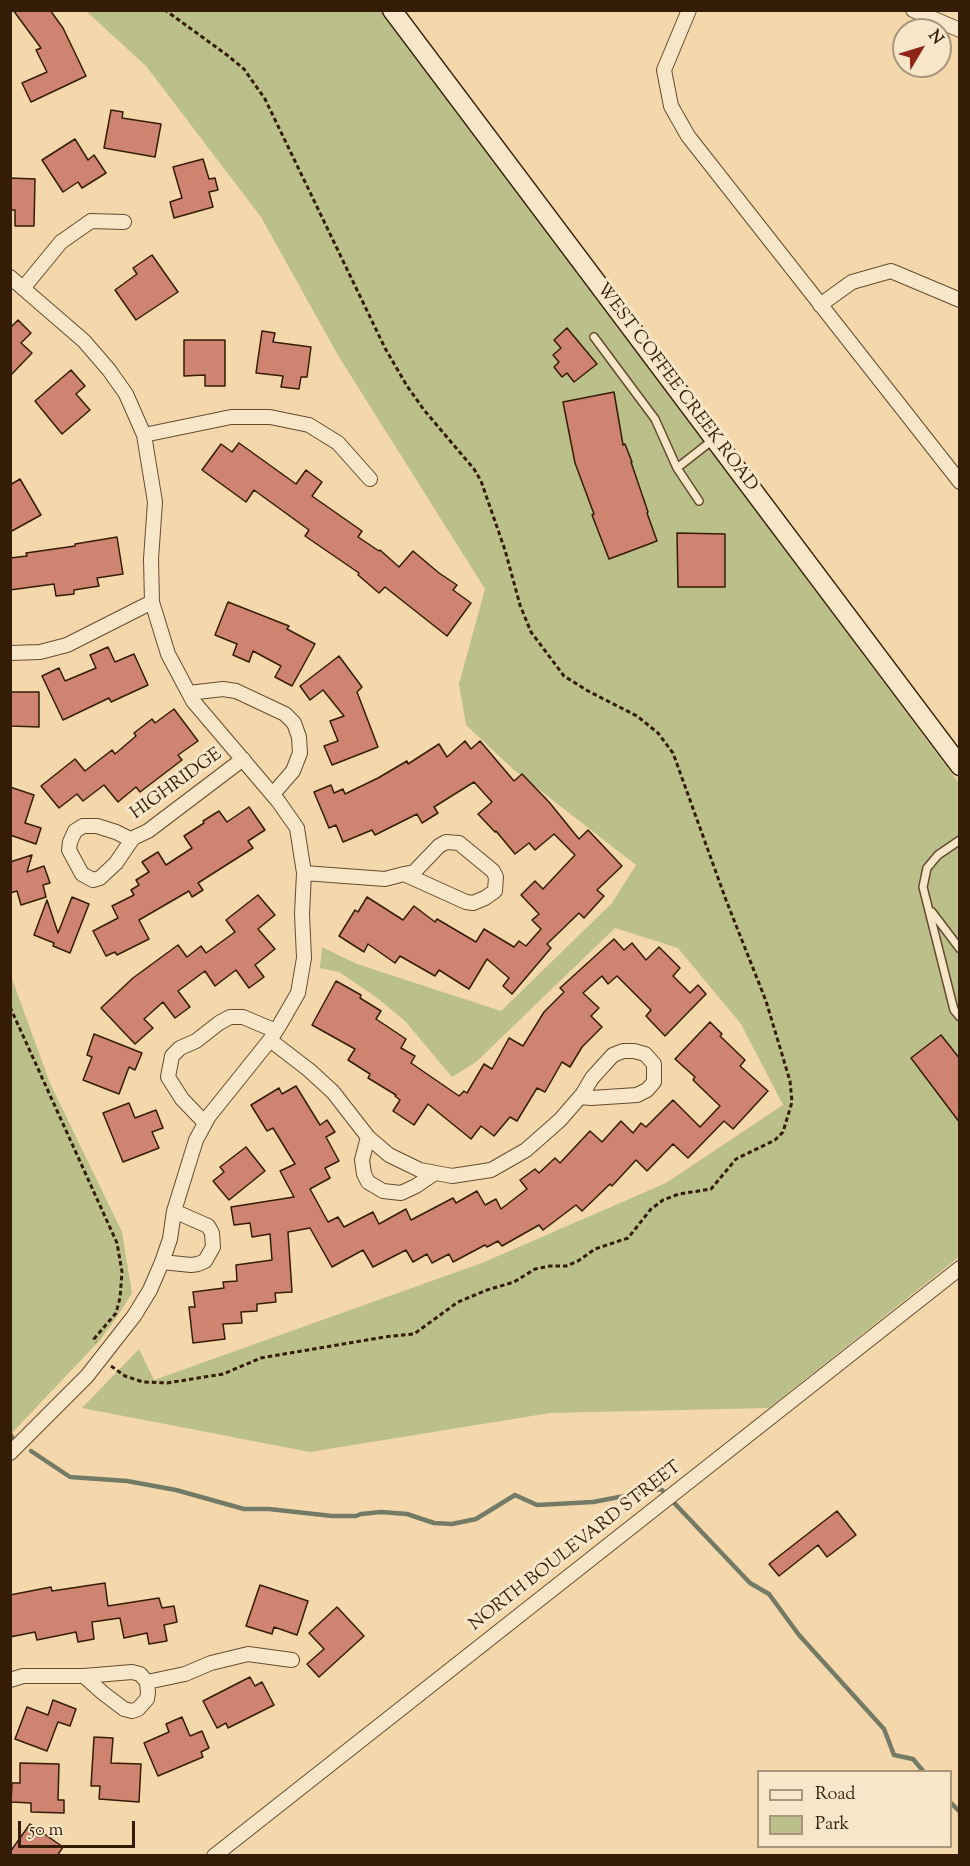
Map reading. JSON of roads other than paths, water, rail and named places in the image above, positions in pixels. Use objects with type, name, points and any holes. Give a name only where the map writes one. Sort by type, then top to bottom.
[{"type":"street","name":"WEST COFFEE CREEK ROAD","points":[[392,10],[960,766]]},
{"type":"street","points":[[689,10],[664,70],[671,106],[688,136],[960,482]]},
{"type":"street","points":[[914,10],[960,30]]},
{"type":"street","points":[[24,287],[61,242],[91,221],[124,222]]},
{"type":"street","points":[[820,305],[852,282],[891,271],[960,300]]},
{"type":"street","points":[[10,277],[84,341],[126,394],[144,435],[155,502],[151,559],[152,602],[168,654],[193,701],[273,794],[297,828],[304,873],[302,914],[304,958],[298,993],[273,1036],[209,1116],[196,1140],[174,1210],[170,1239],[150,1290],[134,1316],[87,1376],[10,1453]]},
{"type":"street","points":[[144,435],[231,417],[270,417],[309,425],[338,442],[370,479]]},
{"type":"street","points":[[10,653],[40,652],[67,645],[152,602]]},
{"type":"street","points":[[189,693],[223,689],[236,691],[285,714],[294,723],[299,737],[300,753],[293,771],[273,794]]},
{"type":"street","name":"HIGHRIDGE","points":[[132,840],[97,826],[83,826],[75,831],[69,850],[82,874],[93,880],[100,878],[108,873],[132,840],[148,831],[243,759]]},
{"type":"street","points":[[304,873],[385,879],[404,874],[414,872],[439,846],[446,842],[459,843],[493,871],[496,877],[495,891],[473,903],[466,902],[404,874]]},
{"type":"street","points":[[205,1123],[182,1099],[168,1077],[172,1056],[180,1048],[196,1041],[230,1017],[243,1017],[273,1036],[333,1092],[368,1137],[389,1155],[420,1170],[452,1176],[491,1170],[526,1150],[560,1120],[613,1055],[623,1051],[634,1051],[645,1054],[654,1064],[654,1082],[647,1090],[637,1095],[580,1097]]},
{"type":"street","points":[[368,1137],[362,1160],[364,1174],[368,1182],[383,1191],[401,1193],[435,1173]]},
{"type":"street","points":[[162,1262],[198,1264],[205,1261],[213,1247],[212,1233],[208,1226],[174,1210]]},
{"type":"street","name":"NORTH BOULEVARD STREET","points":[[214,1856],[960,1268]]},
{"type":"street","points":[[147,1682],[185,1674],[211,1663],[249,1654],[292,1660]]},
{"type":"street","points":[[10,1680],[22,1676],[84,1676],[132,1672],[140,1674],[147,1682],[147,1699],[138,1709],[132,1711],[124,1709],[84,1676]]},
{"type":"lane","points":[[594,337],[655,419],[677,468],[699,501]]},
{"type":"lane","points":[[677,468],[714,439]]},
{"type":"lane","points":[[960,840],[938,855],[927,868],[923,886],[954,1010],[960,1017]]},
{"type":"lane","points":[[928,908],[960,949]]},
{"type":"waterway","points":[[31,1451],[70,1477],[127,1481],[176,1490],[244,1509],[269,1509],[332,1516],[356,1516],[381,1512],[407,1514],[434,1523],[452,1524],[476,1519],[515,1495],[537,1505],[593,1502],[661,1489],[750,1583],[769,1594],[799,1635],[884,1729],[894,1755],[913,1759],[922,1770]]},
{"type":"waterway","points":[[952,1804],[960,1812]]}]
